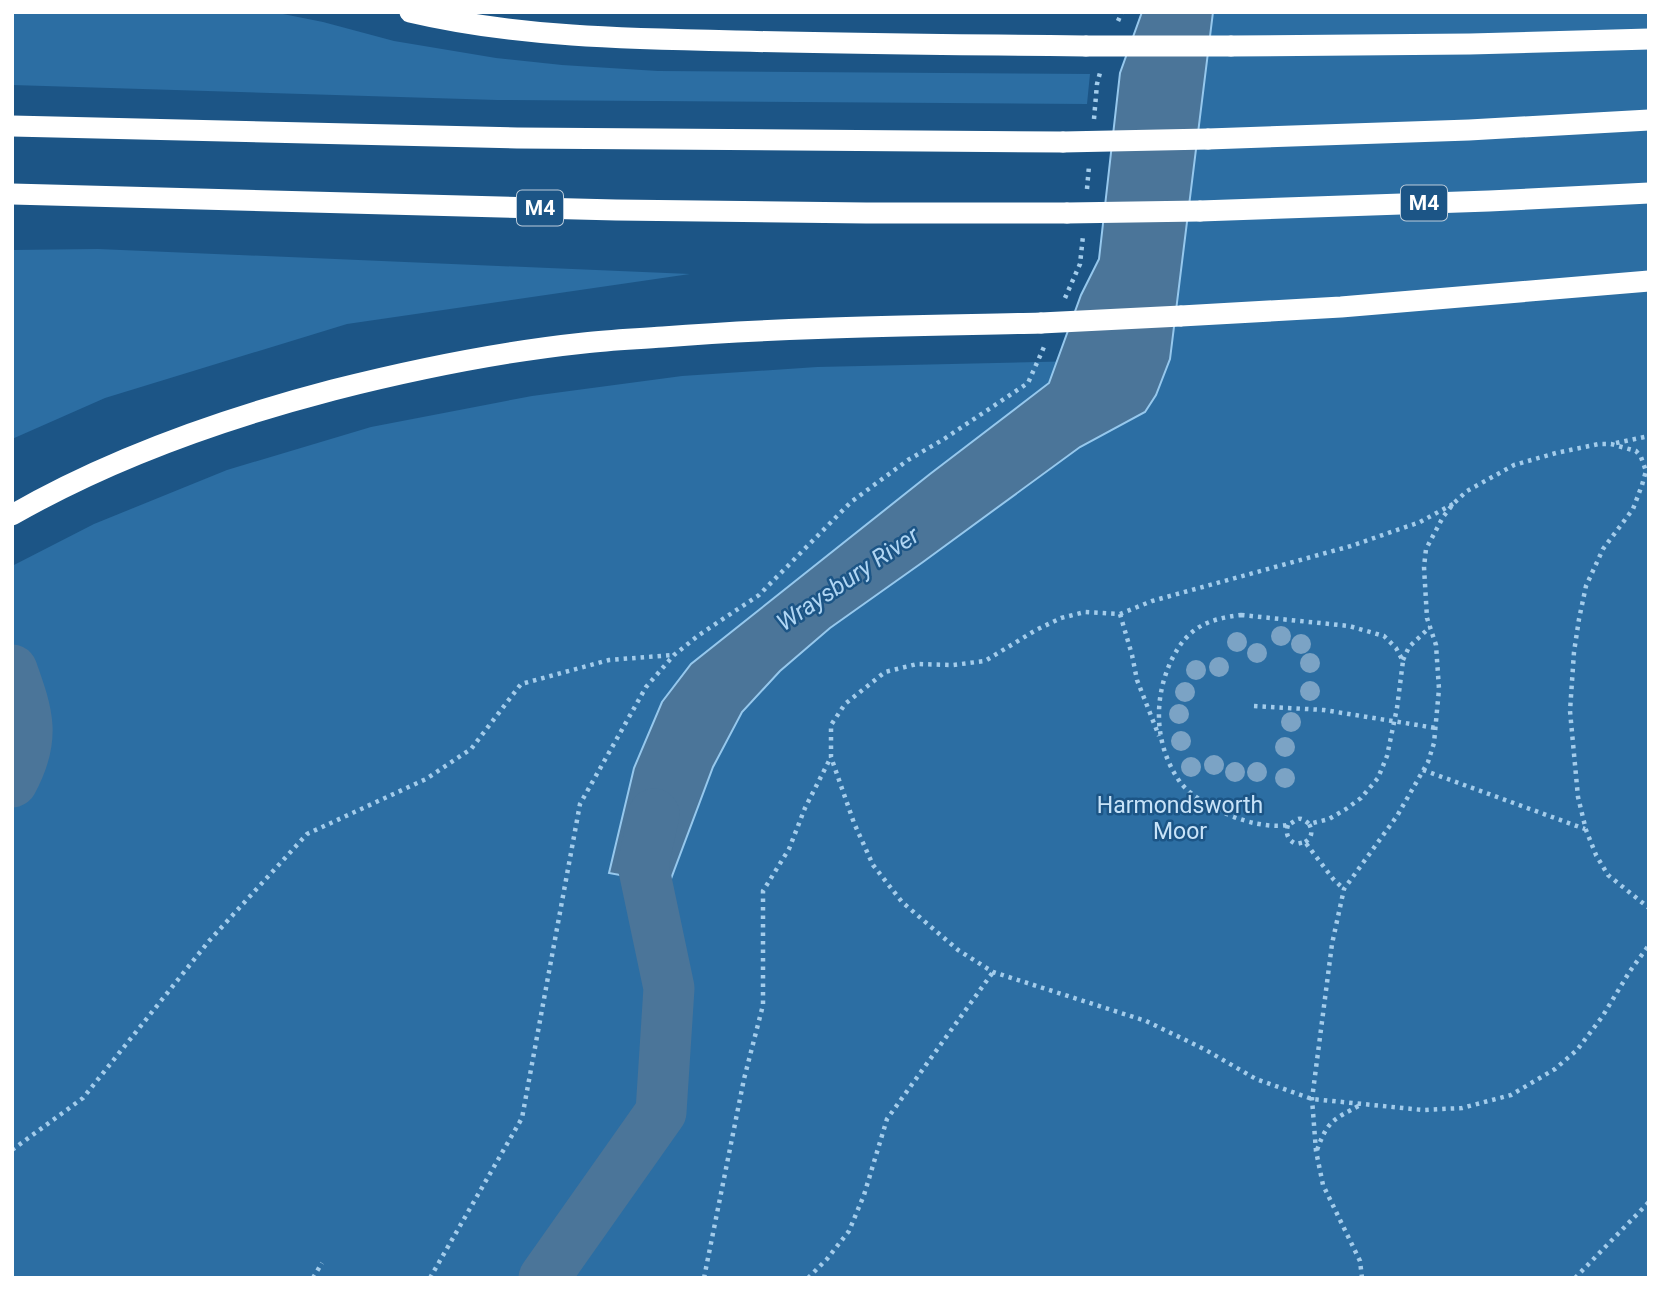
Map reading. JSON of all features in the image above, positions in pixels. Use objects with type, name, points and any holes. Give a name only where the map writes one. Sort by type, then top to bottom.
[{"type":"highway","points":[[410,12],[501,28],[572,34],[663,40],[883,45],[1231,46],[1649,39]]},
{"type":"highway","points":[[12,126],[503,138],[1063,142],[1469,130],[1649,120]]},
{"type":"highway","name":"M4","points":[[12,194],[616,210],[1067,213],[1200,211],[1649,193]]},
{"type":"highway","points":[[15,512],[150,448],[219,423],[379,379],[492,356],[584,343],[754,331],[1181,316],[1341,307],[1649,281]]},
{"type":"path","points":[[430,1278],[522,1118],[580,804],[646,687],[674,655],[759,595],[851,502],[908,460],[1028,383]]},
{"type":"path","points":[[1362,1278],[1360,1261],[1323,1185],[1316,1151],[1312,1099],[1332,944],[1344,889],[1397,816],[1428,762],[1434,743],[1438,689],[1436,645],[1427,618],[1424,567],[1426,549],[1453,504],[1467,491],[1514,465],[1556,453],[1649,436]]},
{"type":"path","points":[[1611,444],[1636,451],[1646,471],[1633,509],[1603,550],[1586,586],[1574,652],[1570,711],[1578,797],[1586,830],[1596,855],[1608,875],[1649,908]]},
{"type":"path","points":[[1453,504],[1420,522],[1351,546],[1152,601],[1120,614],[1085,612],[1061,618],[985,661],[953,665],[917,664],[886,672],[845,704],[831,725],[831,757],[854,822],[873,865],[902,902],[958,950],[993,972],[1146,1021],[1204,1049],[1256,1079],[1312,1099],[1360,1104],[1423,1110],[1462,1108],[1511,1095],[1555,1069],[1577,1050],[1649,945]]},
{"type":"path","points":[[1120,614],[1137,680],[1180,782],[1202,801],[1226,813],[1255,823],[1288,825]]},
{"type":"path","points":[[1161,740],[1158,702],[1164,675],[1177,650],[1195,629],[1218,618],[1241,615],[1349,626],[1384,636],[1396,648],[1402,661]]},
{"type":"path","points":[[1309,824],[1346,809],[1361,798],[1378,778],[1387,756],[1394,722],[1402,661],[1409,647],[1430,627]]},
{"type":"path","points":[[12,1150],[83,1098],[209,941],[307,834],[426,779],[471,749],[521,684],[609,660],[674,655]]},
{"type":"path","points":[[1254,705],[1324,710],[1436,728]]},
{"type":"path","points":[[705,1278],[744,1079],[763,1005],[763,891],[789,849],[805,808],[831,757]]},
{"type":"path","points":[[1423,770],[1586,830]]},
{"type":"path","points":[[1300,819],[1309,824],[1312,833],[1310,839],[1296,844],[1290,840],[1286,832],[1292,821],[1300,819]]},
{"type":"path","points":[[1305,842],[1344,889]]},
{"type":"path","points":[[808,1278],[849,1231],[887,1119],[993,972]]},
{"type":"path","points":[[1316,1151],[1329,1124],[1360,1104]]},
{"type":"path","points":[[1575,1278],[1649,1202]]},
{"type":"path","points":[[313,1278],[322,1263]]},
{"type":"green space","points":[[12,12],[273,12],[394,41],[496,58],[658,71],[1090,74],[1087,104],[497,100],[12,85]]},
{"type":"green space","name":"Harmondsworth Moor","points":[[1213,12],[1649,12],[1649,1278],[12,1278],[12,566],[94,524],[227,470],[371,427],[532,396],[682,376],[817,367],[1170,359]]},
{"type":"green space","points":[[98,249],[690,274],[347,324],[105,398],[12,439],[12,250]]},
{"type":"water","points":[[1142,12],[1213,12],[1170,359],[1156,395],[1145,412],[1080,447],[830,628],[780,671],[742,712],[713,767],[669,884],[609,873],[634,768],[662,702],[691,664],[1049,383],[1081,295],[1099,259],[1120,73]]},
{"type":"waterway","points":[[12,670],[27,726],[24,752],[12,782]]},
{"type":"waterway","name":"Wraysbury River","points":[[544,1278],[661,1112],[669,988],[643,865],[654,814]]}]
